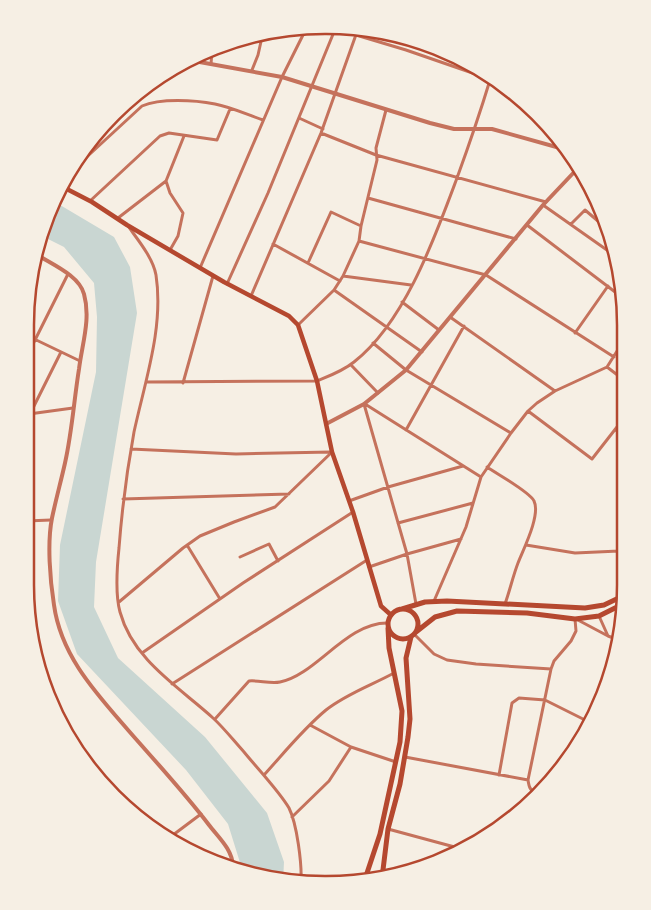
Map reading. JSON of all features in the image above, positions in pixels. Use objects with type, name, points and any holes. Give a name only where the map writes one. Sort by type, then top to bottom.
[{"type":"highway","points":[[367,874],[380,834],[400,742],[402,711],[389,648],[388,626],[391,615],[394,612],[416,604],[434,601],[585,608],[604,605],[617,599]]},
{"type":"highway","points":[[388,626],[390,633],[402,640],[435,617],[457,611],[527,613],[575,619],[599,616],[617,607]]},
{"type":"highway","points":[[383,871],[388,829],[400,784],[410,719],[406,658],[418,624],[411,612],[402,609]]},
{"type":"main road","points":[[68,189],[90,201],[213,276],[289,316],[298,325],[317,381],[332,452],[382,606],[391,615]]},
{"type":"street","points":[[200,268],[263,120],[303,34]]},
{"type":"street","points":[[227,284],[334,34]]},
{"type":"street","points":[[251,296],[322,131],[356,35]]},
{"type":"street","points":[[357,35],[471,73]]},
{"type":"street","points":[[252,70],[261,41]]},
{"type":"street","points":[[211,64],[212,57]]},
{"type":"street","points":[[200,62],[252,70],[454,128],[492,128],[556,147]]},
{"type":"street","points":[[146,382],[317,381],[351,365],[387,328],[425,258],[443,218],[476,128],[487,82]]},
{"type":"street","points":[[89,155],[142,106],[158,101],[216,104],[263,120]]},
{"type":"street","points":[[90,201],[160,136],[169,133],[217,140],[230,109]]},
{"type":"street","points":[[298,325],[334,290],[343,276],[359,241],[377,160],[376,148],[386,110]]},
{"type":"street","points":[[299,118],[322,131],[376,155],[544,203],[607,251]]},
{"type":"street","points":[[118,218],[166,181],[184,136]]},
{"type":"street","points":[[326,424],[364,404],[406,370],[544,203],[574,173]]},
{"type":"street","points":[[166,181],[170,193],[183,213],[178,236],[170,250]]},
{"type":"street","points":[[368,198],[516,239]]},
{"type":"street","points":[[571,224],[585,210],[597,220]]},
{"type":"street","points":[[308,263],[331,212],[361,226]]},
{"type":"street","points":[[128,225],[156,274],[157,322],[123,499],[117,573],[119,611],[127,630],[142,653],[172,684],[214,719],[264,775],[288,808],[292,817],[302,876]]},
{"type":"street","points":[[527,225],[615,292]]},
{"type":"street","points":[[359,241],[486,275],[614,357]]},
{"type":"street","points":[[273,244],[340,281]]},
{"type":"street","points":[[42,258],[79,283],[84,293],[86,304],[87,326],[80,361],[66,462],[52,520],[50,557],[54,606],[61,633],[69,652],[96,693],[201,814],[230,850],[232,861]]},
{"type":"street","points":[[68,274],[35,340],[80,361]]},
{"type":"street","points":[[183,383],[213,276]]},
{"type":"street","points":[[343,276],[411,285]]},
{"type":"street","points":[[575,333],[608,286]]},
{"type":"street","points":[[334,290],[422,352]]},
{"type":"street","points":[[402,302],[439,330]]},
{"type":"street","points":[[450,317],[555,392]]},
{"type":"street","points":[[406,430],[464,326]]},
{"type":"street","points":[[373,343],[406,370],[511,433]]},
{"type":"street","points":[[34,404],[61,352]]},
{"type":"street","points":[[434,601],[466,527],[481,477],[511,433],[536,403],[607,367],[617,352]]},
{"type":"street","points":[[351,365],[378,393]]},
{"type":"street","points":[[607,367],[617,375]]},
{"type":"street","points":[[364,404],[481,477]]},
{"type":"street","points":[[364,404],[407,554],[416,604]]},
{"type":"street","points":[[34,413],[73,408]]},
{"type":"street","points":[[528,411],[592,459],[616,430]]},
{"type":"street","points":[[132,449],[236,454],[332,452]]},
{"type":"street","points":[[119,602],[200,536],[276,507],[332,452]]},
{"type":"street","points":[[349,501],[388,487],[463,466]]},
{"type":"street","points":[[487,468],[526,492],[534,500],[536,510],[505,604]]},
{"type":"street","points":[[123,499],[289,494]]},
{"type":"street","points":[[398,523],[473,503]]},
{"type":"street","points":[[142,653],[220,599],[353,512]]},
{"type":"street","points":[[34,521],[52,520]]},
{"type":"street","points":[[369,567],[461,539]]},
{"type":"street","points":[[240,557],[269,544],[278,561]]},
{"type":"street","points":[[526,545],[575,553],[617,551]]},
{"type":"street","points":[[187,546],[220,599]]},
{"type":"street","points":[[172,684],[367,560]]},
{"type":"street","points":[[599,616],[608,636]]},
{"type":"street","points":[[575,619],[613,638]]},
{"type":"street","points":[[532,791],[528,780],[551,669],[554,660],[572,641],[576,631],[575,619]]},
{"type":"street","points":[[214,719],[249,681],[281,682],[304,672],[336,646],[371,625],[388,626]]},
{"type":"street","points":[[413,634],[434,654],[447,660],[551,669]]},
{"type":"street","points":[[264,775],[310,725],[340,701],[394,673]]},
{"type":"street","points":[[499,774],[512,703],[519,698],[545,700],[584,719]]},
{"type":"street","points":[[310,725],[351,748],[396,762]]},
{"type":"street","points":[[292,817],[329,781],[351,748]]},
{"type":"street","points":[[405,757],[528,780]]},
{"type":"street","points":[[175,834],[201,814]]},
{"type":"street","points":[[388,829],[453,847]]},
{"type":"shaded area","points":[[60,205],[114,237],[130,267],[137,313],[96,562],[94,607],[118,658],[205,737],[267,813],[284,862],[283,873],[240,863],[228,824],[186,770],[77,654],[58,601],[60,545],[96,372],[97,317],[94,283],[64,247],[47,239]]}]
